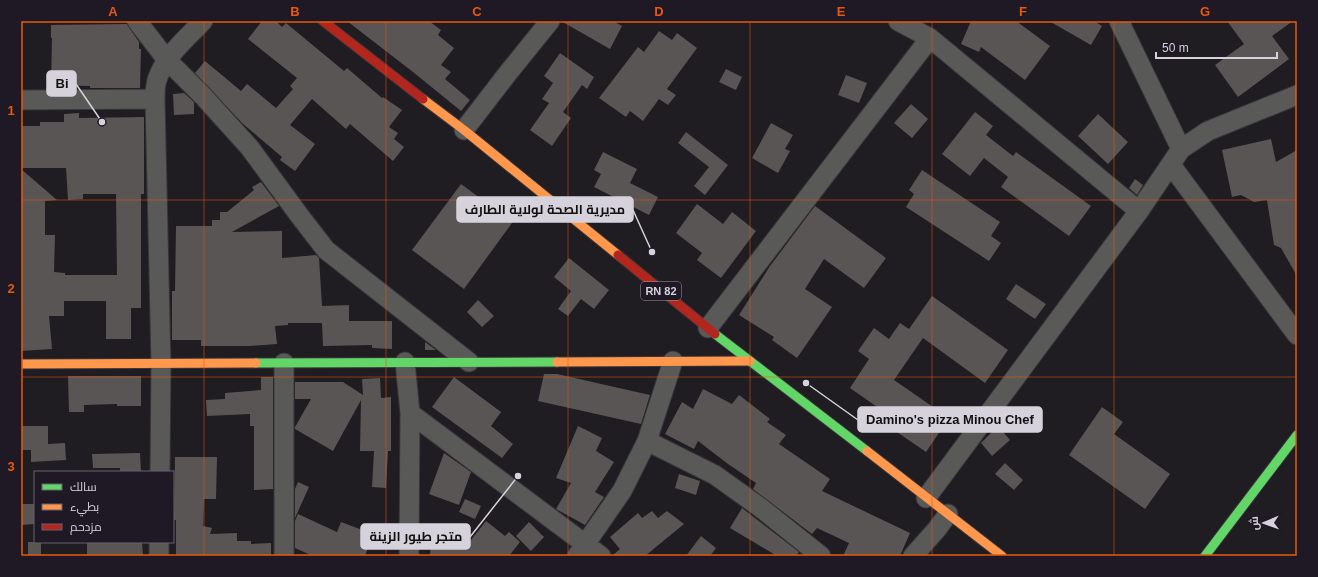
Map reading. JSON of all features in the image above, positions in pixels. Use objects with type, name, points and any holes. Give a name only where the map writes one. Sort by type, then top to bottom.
[{"type":"main road","name":"RN 82","points":[[324,21],[464,130],[708,328],[1002,556]]},
{"type":"main road","points":[[21,364],[750,361]]},
{"type":"main road","points":[[1205,556],[1297,435]]},
{"type":"street","points":[[137,21],[167,60],[203,96],[250,148],[326,250],[469,362]]},
{"type":"street","points":[[160,471],[161,364],[155,99],[156,82],[167,60],[203,21]]},
{"type":"street","points":[[464,130],[550,21]]},
{"type":"street","points":[[898,21],[930,38],[1139,211]]},
{"type":"street","points":[[1119,21],[1181,149]]},
{"type":"street","points":[[708,328],[930,38]]},
{"type":"street","points":[[926,498],[1139,211],[1181,149],[1208,131],[1297,95]]},
{"type":"street","points":[[21,100],[155,99]]},
{"type":"street","points":[[1171,165],[1297,335]]},
{"type":"street","points":[[581,550],[622,491],[647,440],[672,361]]},
{"type":"street","points":[[405,362],[410,413],[409,556]]},
{"type":"street","points":[[284,363],[284,556]]},
{"type":"street","points":[[410,413],[581,550],[601,556]]},
{"type":"street","points":[[647,440],[714,475],[762,508],[821,556]]},
{"type":"street","points":[[913,556],[937,530],[948,514]]},
{"type":"street","points":[[159,543],[159,556]]},
{"type":"building","points":[[262,21],[276,21],[282,27],[286,23],[344,71],[347,68],[382,98],[383,97],[402,110],[389,127],[398,133],[394,139],[404,147],[393,161],[350,124],[346,129],[312,99],[290,125],[315,144],[295,171],[280,160],[282,157],[242,123],[195,73],[205,61],[241,91],[247,84],[276,108],[293,89],[290,86],[297,78],[248,39]]},
{"type":"building","points":[[347,21],[429,21],[441,30],[438,35],[454,48],[441,65],[451,72],[445,79],[470,100],[461,111]]},
{"type":"building","points":[[561,21],[613,21],[622,26],[610,49]]},
{"type":"building","points":[[971,21],[1016,21],[1050,46],[1025,80],[981,47],[979,52],[961,44]]},
{"type":"building","points":[[1049,21],[1094,21],[1102,26],[1091,45]]},
{"type":"building","points":[[1227,21],[1293,21],[1272,36],[1289,59],[1238,97],[1215,65],[1244,44]]},
{"type":"building","points":[[127,24],[139,42],[139,49],[141,49],[140,88],[90,88],[90,86],[51,85],[51,25]]},
{"type":"building","points":[[659,31],[672,40],[677,33],[697,48],[667,89],[676,95],[668,105],[659,99],[643,121],[630,111],[626,117],[599,98],[638,47],[644,52]]},
{"type":"building","points":[[560,53],[594,77],[587,89],[582,85],[563,112],[571,118],[552,146],[530,130],[549,103],[542,99],[553,83],[544,76]]},
{"type":"building","points":[[726,69],[742,77],[736,90],[719,82]]},
{"type":"building","points":[[846,75],[867,83],[859,103],[838,95]]},
{"type":"building","points":[[184,93],[194,102],[194,114],[174,115],[173,94]]},
{"type":"building","points":[[911,104],[928,119],[912,138],[894,123]]},
{"type":"building","points":[[975,112],[993,126],[986,135],[1013,156],[1016,152],[1091,206],[1069,236],[1001,187],[1008,177],[984,158],[970,176],[942,154]]},
{"type":"building","points":[[79,113],[79,118],[144,117],[144,194],[141,194],[141,308],[131,308],[131,339],[106,339],[106,301],[64,301],[64,316],[49,316],[52,349],[21,351],[21,169],[57,200],[45,201],[45,235],[55,235],[54,272],[65,273],[65,275],[117,275],[116,194],[83,194],[83,199],[68,200],[66,168],[21,168],[21,126],[40,126],[40,122],[64,122],[64,114]]},
{"type":"building","points":[[1098,114],[1128,142],[1108,164],[1078,136]]},
{"type":"building","points":[[771,123],[793,135],[785,149],[790,151],[778,173],[752,158]]},
{"type":"building","points":[[686,132],[728,165],[705,195],[694,186],[709,167],[678,143]]},
{"type":"building","points":[[1271,139],[1276,162],[1297,150],[1297,276],[1281,248],[1274,245],[1267,200],[1254,202],[1241,195],[1232,197],[1222,150]]},
{"type":"building","points":[[603,152],[637,169],[630,183],[658,197],[649,215],[594,187],[601,174],[594,170]]},
{"type":"building","points":[[922,170],[1000,222],[991,236],[1001,243],[989,261],[906,207],[914,194],[909,190]]},
{"type":"building","points":[[1135,179],[1143,185],[1137,195],[1129,188]]},
{"type":"building","points":[[261,182],[279,206],[232,232],[282,231],[282,258],[316,255],[319,258],[322,306],[349,305],[349,321],[392,321],[392,349],[372,348],[372,345],[323,346],[322,323],[288,323],[288,325],[275,326],[277,344],[249,346],[201,346],[201,340],[172,340],[172,291],[175,291],[176,226],[212,226],[212,220],[220,220],[220,212],[227,212],[254,190],[252,187]]},
{"type":"building","points":[[461,184],[503,215],[507,209],[517,216],[464,289],[412,250]]},
{"type":"building","points":[[697,204],[723,224],[732,212],[756,231],[721,278],[697,260],[702,253],[676,233]]},
{"type":"building","points":[[815,206],[886,258],[864,288],[824,259],[805,289],[832,307],[797,358],[772,340],[774,337],[739,315],[770,266]]},
{"type":"building","points":[[569,258],[609,290],[594,309],[581,299],[568,316],[558,309],[571,291],[554,277]]},
{"type":"building","points":[[1016,284],[1046,304],[1035,319],[1006,299]]},
{"type":"building","points":[[932,296],[1008,350],[985,383],[923,338],[894,380],[949,418],[926,452],[875,417],[880,409],[850,388],[869,359],[858,351],[874,328],[889,339],[900,323],[909,329]]},
{"type":"building","points":[[478,300],[494,316],[482,327],[467,312]]},
{"type":"building","points":[[425,342],[436,350],[425,350]]},
{"type":"building","points":[[544,374],[557,374],[650,395],[641,424],[538,401]]},
{"type":"building","points":[[68,376],[141,376],[141,406],[117,406],[117,404],[84,405],[84,412],[69,412]]},
{"type":"building","points":[[261,377],[273,377],[273,489],[254,490],[254,426],[250,426],[250,414],[207,416],[206,400],[225,399],[225,393],[261,390]]},
{"type":"building","points":[[454,377],[501,412],[491,426],[513,444],[502,458],[432,407]]},
{"type":"building","points":[[380,378],[381,398],[391,397],[391,451],[388,451],[386,488],[372,487],[374,451],[360,451],[361,400],[333,451],[295,429],[311,399],[295,399],[295,382],[343,382],[363,395],[362,379]]},
{"type":"building","points":[[703,389],[732,404],[739,395],[770,419],[767,422],[786,435],[779,444],[830,479],[822,491],[910,533],[900,556],[843,556],[849,543],[817,528],[812,534],[753,489],[756,483],[698,441],[694,449],[665,434],[682,402],[693,409]]},
{"type":"building","points":[[1102,407],[1123,422],[1114,434],[1170,474],[1145,509],[1069,455]]},
{"type":"building","points":[[21,426],[48,426],[48,444],[65,443],[66,460],[31,462],[31,450],[21,450]]},
{"type":"building","points":[[578,426],[602,438],[596,451],[614,462],[595,492],[604,497],[585,525],[556,509],[571,483],[556,478]]},
{"type":"building","points":[[998,426],[1010,440],[992,456],[981,443]]},
{"type":"building","points":[[140,453],[141,471],[120,471],[120,468],[93,468],[92,454]]},
{"type":"building","points":[[444,453],[471,472],[459,505],[429,494]]},
{"type":"building","points":[[175,457],[217,457],[216,499],[204,499],[203,526],[212,528],[210,534],[237,533],[237,541],[251,541],[251,544],[271,543],[271,556],[176,556],[176,520],[174,520]]},
{"type":"building","points":[[1005,463],[1023,480],[1014,490],[995,474]]},
{"type":"building","points":[[679,474],[700,481],[696,495],[675,488]]},
{"type":"building","points":[[298,482],[309,487],[295,518],[295,489]]},
{"type":"building","points":[[465,499],[481,506],[475,519],[459,512]]},
{"type":"building","points":[[21,504],[34,504],[34,524],[21,525]]},
{"type":"building","points":[[742,508],[799,552],[796,556],[777,556],[730,528]]},
{"type":"building","points":[[652,511],[658,518],[667,511],[684,524],[645,556],[612,556],[620,549],[610,537],[638,513],[642,518]]},
{"type":"building","points":[[298,514],[337,532],[341,522],[373,534],[365,556],[313,556],[295,548],[295,521]]},
{"type":"building","points":[[486,521],[505,536],[509,532],[520,542],[509,556],[430,556],[431,536],[446,537],[445,543],[467,545]]},
{"type":"building","points":[[529,522],[544,537],[531,551],[516,536]]},
{"type":"building","points":[[701,536],[716,548],[710,556],[686,556]]},
{"type":"building","points":[[28,542],[41,543],[41,556],[28,556]]},
{"type":"building","points":[[87,543],[142,543],[143,556],[87,556]]},
{"type":"traffic: fast","points":[[715,334],[867,451]]},
{"type":"traffic: fast","points":[[256,363],[557,362]]},
{"type":"traffic: fast","points":[[1205,556],[1297,435]]},
{"type":"traffic: slow","points":[[423,99],[464,130],[618,255]]},
{"type":"traffic: slow","points":[[557,362],[750,361]]},
{"type":"traffic: slow","points":[[21,364],[256,363]]},
{"type":"traffic: slow","points":[[867,451],[1002,556]]},
{"type":"traffic: jam","points":[[323,21],[423,99]]},
{"type":"traffic: jam","points":[[618,255],[715,334]]},
{"type":"place","name":"Bi","points":[[102,122]]},
{"type":"place","name":"مديرية الصحة لولاية الطارف","points":[[652,252]]},
{"type":"place","name":"Damino's pizza Minou Chef","points":[[806,383]]},
{"type":"place","name":"متجر طيور الزينة","points":[[518,476]]}]
